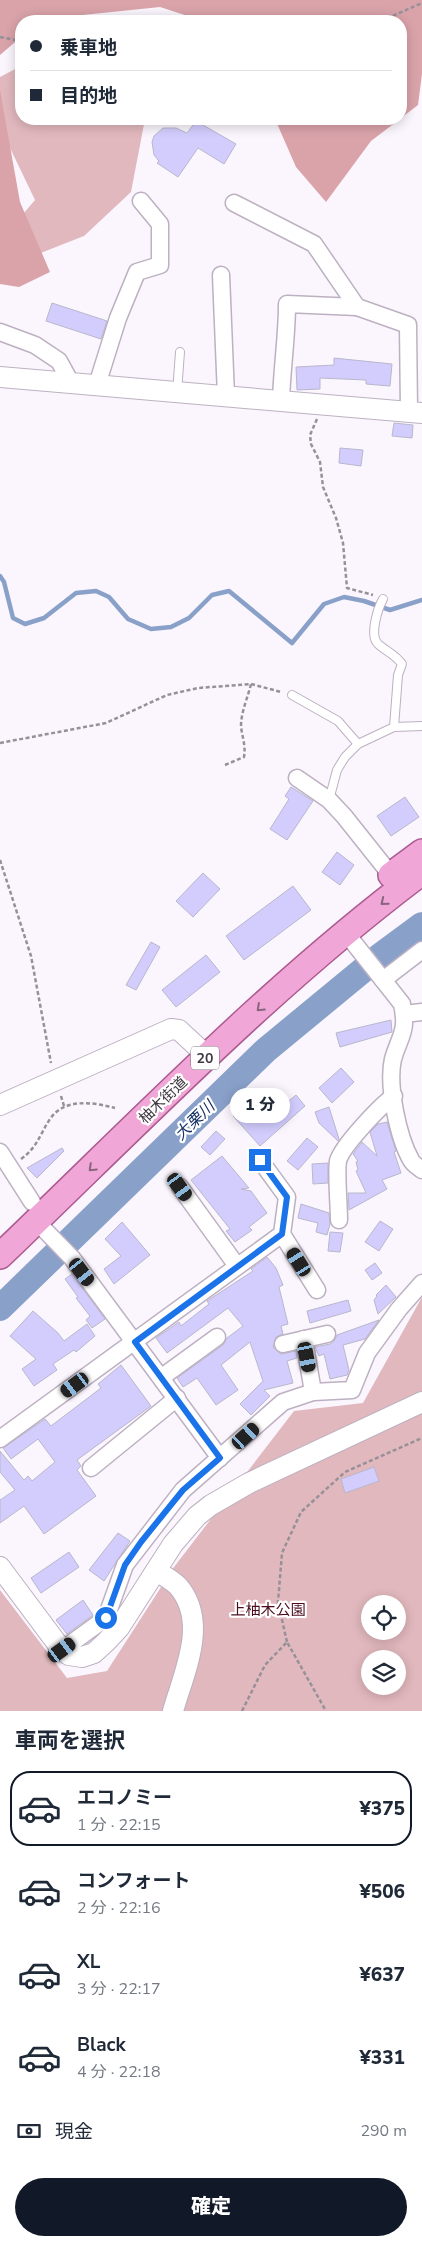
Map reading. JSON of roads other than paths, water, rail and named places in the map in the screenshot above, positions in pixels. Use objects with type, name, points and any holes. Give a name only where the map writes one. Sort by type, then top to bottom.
[{"type":"main road","name":"柚木街道","points":[[0,1256],[40,1220],[294,955],[391,875],[422,852]]},
{"type":"main road","name":"柚木街道","points":[[202,1051],[301,970],[353,942],[422,872]]},
{"type":"main road","name":"柚木街道","points":[[0,1232],[40,1220]]},
{"type":"street","points":[[97,385],[118,318],[138,272],[160,265],[160,224],[141,200]]},
{"type":"street","points":[[234,203],[314,244],[357,307]]},
{"type":"street","points":[[221,275],[226,396]]},
{"type":"street","points":[[0,377],[416,412],[408,326],[357,307],[287,304],[287,336],[282,373],[281,400]]},
{"type":"street","points":[[0,332],[35,345],[59,361],[71,383]]},
{"type":"street","points":[[297,778],[328,800],[344,816],[391,875]]},
{"type":"street","points":[[353,942],[402,1004],[404,1035],[393,1060],[395,1115],[411,1161],[422,1170]]},
{"type":"street","points":[[381,977],[422,950]]},
{"type":"street","points":[[404,1014],[422,1012]]},
{"type":"street","points":[[0,1105],[171,1029],[179,1030],[202,1051]]},
{"type":"street","points":[[339,1220],[338,1161],[382,1105],[394,1096]]},
{"type":"street","points":[[4,1158],[40,1220],[72,1258],[220,1458]]},
{"type":"street","points":[[260,1160],[287,1197],[282,1234],[317,1290]]},
{"type":"street","points":[[180,1187],[238,1266]]},
{"type":"street","points":[[0,1439],[282,1234]]},
{"type":"street","points":[[62,1650],[106,1618],[125,1565],[183,1490],[283,1402],[314,1392],[352,1390],[367,1352],[398,1309],[422,1283]]},
{"type":"street","points":[[283,1344],[327,1334]]},
{"type":"street","points":[[162,1378],[217,1337]]},
{"type":"street","points":[[304,1339],[314,1392]]},
{"type":"street","points":[[91,1468],[177,1398]]},
{"type":"street","points":[[0,1567],[62,1650],[69,1655],[82,1657],[100,1648],[113,1636],[173,1544],[197,1516],[226,1495],[422,1402]]},
{"type":"street","points":[[156,1570],[176,1585],[184,1594],[193,1624],[191,1647],[173,1711]]},
{"type":"lane","points":[[177,392],[180,352]]},
{"type":"lane","points":[[383,599],[377,610],[375,637],[377,643],[396,655],[402,664],[398,675],[394,727]]},
{"type":"lane","points":[[292,695],[338,720],[358,744]]},
{"type":"lane","points":[[328,800],[337,770],[358,744],[394,727],[422,726]]},
{"type":"waterway","points":[[0,576],[4,582],[13,618],[25,624],[44,618],[76,593],[96,591],[109,597],[128,619],[151,629],[171,627],[189,618],[212,595],[229,591],[292,643],[324,604],[344,597],[364,601],[390,610],[422,600]]},
{"type":"waterway","name":"大栗川","points":[[0,1308],[266,1050],[380,956],[422,925]]},
{"type":"park label","name":"上柚木公園","points":[[268,1610]]}]
